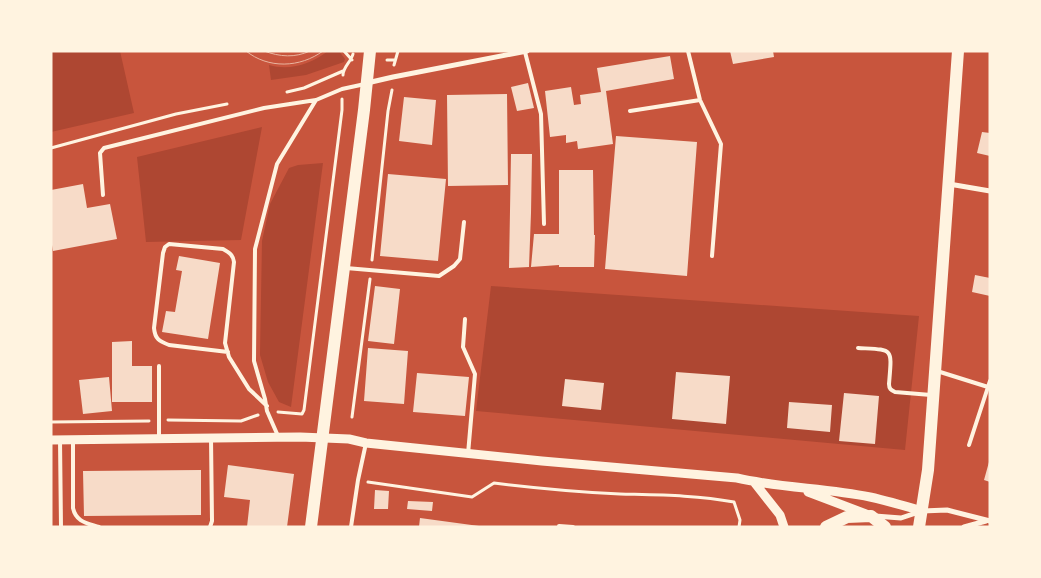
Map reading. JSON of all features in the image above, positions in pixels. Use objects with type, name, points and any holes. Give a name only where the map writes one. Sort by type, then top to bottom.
[{"type":"main road","points":[[311,527],[370,51]]},
{"type":"main road","points":[[919,527],[928,470],[958,51]]},
{"type":"main road","points":[[826,527],[847,517],[871,516],[885,527]]},
{"type":"street","points":[[366,84],[526,51]]},
{"type":"street","points":[[949,184],[990,191]]},
{"type":"street","points":[[56,440],[322,437],[468,454],[737,478],[754,482],[870,497],[922,511]]},
{"type":"street","points":[[754,482],[780,515],[784,527]]},
{"type":"street","points":[[794,486],[871,516],[901,518],[922,511],[946,510],[989,520]]},
{"type":"street","points":[[964,527],[989,520]]},
{"type":"lane","points":[[526,51],[541,114],[544,224]]},
{"type":"lane","points":[[688,51],[700,100],[721,144],[712,256]]},
{"type":"lane","points":[[103,196],[100,153],[104,148],[264,108],[316,100],[342,88],[366,84]]},
{"type":"lane","points":[[279,438],[267,409],[254,361],[255,249],[277,164],[316,100]]},
{"type":"lane","points":[[630,111],[700,100]]},
{"type":"lane","points":[[344,268],[439,276],[454,266],[460,259],[464,222]]},
{"type":"lane","points":[[228,352],[169,345],[160,342],[155,336],[154,328],[163,253],[165,247],[169,244],[224,249],[233,256],[234,262],[225,343],[228,352],[229,356],[249,389],[267,409]]},
{"type":"lane","points":[[465,319],[462,347],[475,374],[468,454]]},
{"type":"lane","points":[[858,348],[882,350],[890,354],[889,384],[892,391],[933,395]]},
{"type":"lane","points":[[159,366],[159,439]]},
{"type":"lane","points":[[935,370],[988,387]]},
{"type":"lane","points":[[969,445],[990,381]]},
{"type":"lane","points":[[210,527],[212,520],[211,438]]},
{"type":"lane","points":[[56,440],[61,527]]},
{"type":"lane","points":[[73,440],[74,514],[84,522],[99,527]]},
{"type":"lane","points":[[351,527],[366,443]]},
{"type":"lane","points":[[559,527],[573,527]]},
{"type":"path","points":[[344,51],[351,60]]},
{"type":"path","points":[[304,88],[343,73],[354,51]]},
{"type":"path","points":[[394,66],[398,51]]},
{"type":"path","points":[[387,60],[395,60]]},
{"type":"path","points":[[381,111],[388,111],[392,90]]},
{"type":"path","points":[[51,422],[159,420],[241,422],[267,409],[302,414],[342,99]]},
{"type":"path","points":[[342,110],[348,110]]},
{"type":"path","points":[[51,148],[176,114]]},
{"type":"path","points":[[358,480],[472,497],[494,483],[584,492],[709,498],[734,502],[740,520],[739,527]]},
{"type":"shaded area","points":[[51,51],[120,51],[134,113],[51,132]]},
{"type":"shaded area","points":[[328,51],[339,51],[345,59],[344,62],[306,75],[271,80],[269,65],[292,67],[315,60]]},
{"type":"shaded area","points":[[262,127],[241,240],[146,242],[137,157]]},
{"type":"shaded area","points":[[323,163],[291,407],[279,402],[268,382],[260,355],[262,241],[270,204],[289,168],[298,165]]},
{"type":"shaded area","points":[[491,286],[919,316],[905,450],[476,411]]},
{"type":"building","points":[[730,51],[773,51],[774,57],[733,64]]},
{"type":"building","points":[[670,56],[674,79],[606,91],[613,144],[578,149],[577,141],[566,143],[566,135],[550,137],[545,91],[571,87],[574,105],[581,104],[580,95],[601,92],[597,68]]},
{"type":"building","points":[[528,83],[534,108],[517,111],[511,87]]},
{"type":"building","points":[[507,94],[508,185],[448,186],[447,95]]},
{"type":"building","points":[[404,97],[436,100],[432,145],[399,141]]},
{"type":"building","points":[[982,132],[990,133],[990,156],[977,153]]},
{"type":"building","points":[[616,136],[697,142],[687,276],[605,269]]},
{"type":"building","points":[[511,154],[532,154],[529,267],[509,268]]},
{"type":"building","points":[[559,170],[593,170],[594,267],[559,267],[559,265],[531,267],[534,234],[559,234]]},
{"type":"building","points":[[388,174],[446,179],[438,261],[380,256]]},
{"type":"building","points":[[83,184],[87,208],[110,204],[117,239],[53,251],[51,239],[51,190]]},
{"type":"building","points":[[179,256],[220,263],[208,339],[162,332],[166,311],[175,312],[182,271],[176,270]]},
{"type":"building","points":[[975,275],[990,278],[990,296],[972,292]]},
{"type":"building","points":[[375,286],[400,289],[394,344],[368,341]]},
{"type":"building","points":[[132,341],[132,366],[152,366],[152,402],[112,402],[112,342]]},
{"type":"building","points":[[368,348],[408,351],[404,404],[364,401]]},
{"type":"building","points":[[676,372],[730,376],[726,424],[672,419]]},
{"type":"building","points":[[417,373],[469,377],[465,416],[413,412]]},
{"type":"building","points":[[109,377],[112,411],[83,414],[79,380]]},
{"type":"building","points":[[565,379],[604,383],[601,410],[562,406]]},
{"type":"building","points":[[844,393],[879,396],[875,444],[839,441]]},
{"type":"building","points":[[789,402],[832,405],[830,432],[787,428]]},
{"type":"building","points":[[990,463],[990,482],[984,480]]},
{"type":"building","points":[[228,465],[294,474],[287,527],[247,527],[250,500],[224,497]]},
{"type":"building","points":[[201,470],[201,515],[84,516],[83,471]]},
{"type":"building","points":[[375,490],[389,491],[388,509],[374,509]]},
{"type":"building","points":[[408,501],[433,502],[432,511],[407,509]]},
{"type":"building","points":[[420,518],[479,526],[479,527],[419,527]]},
{"type":"tram line","points":[[246,51],[264,61],[284,64],[304,61],[323,51]]},
{"type":"tram line","points":[[264,51],[287,56],[299,55],[310,51]]}]
